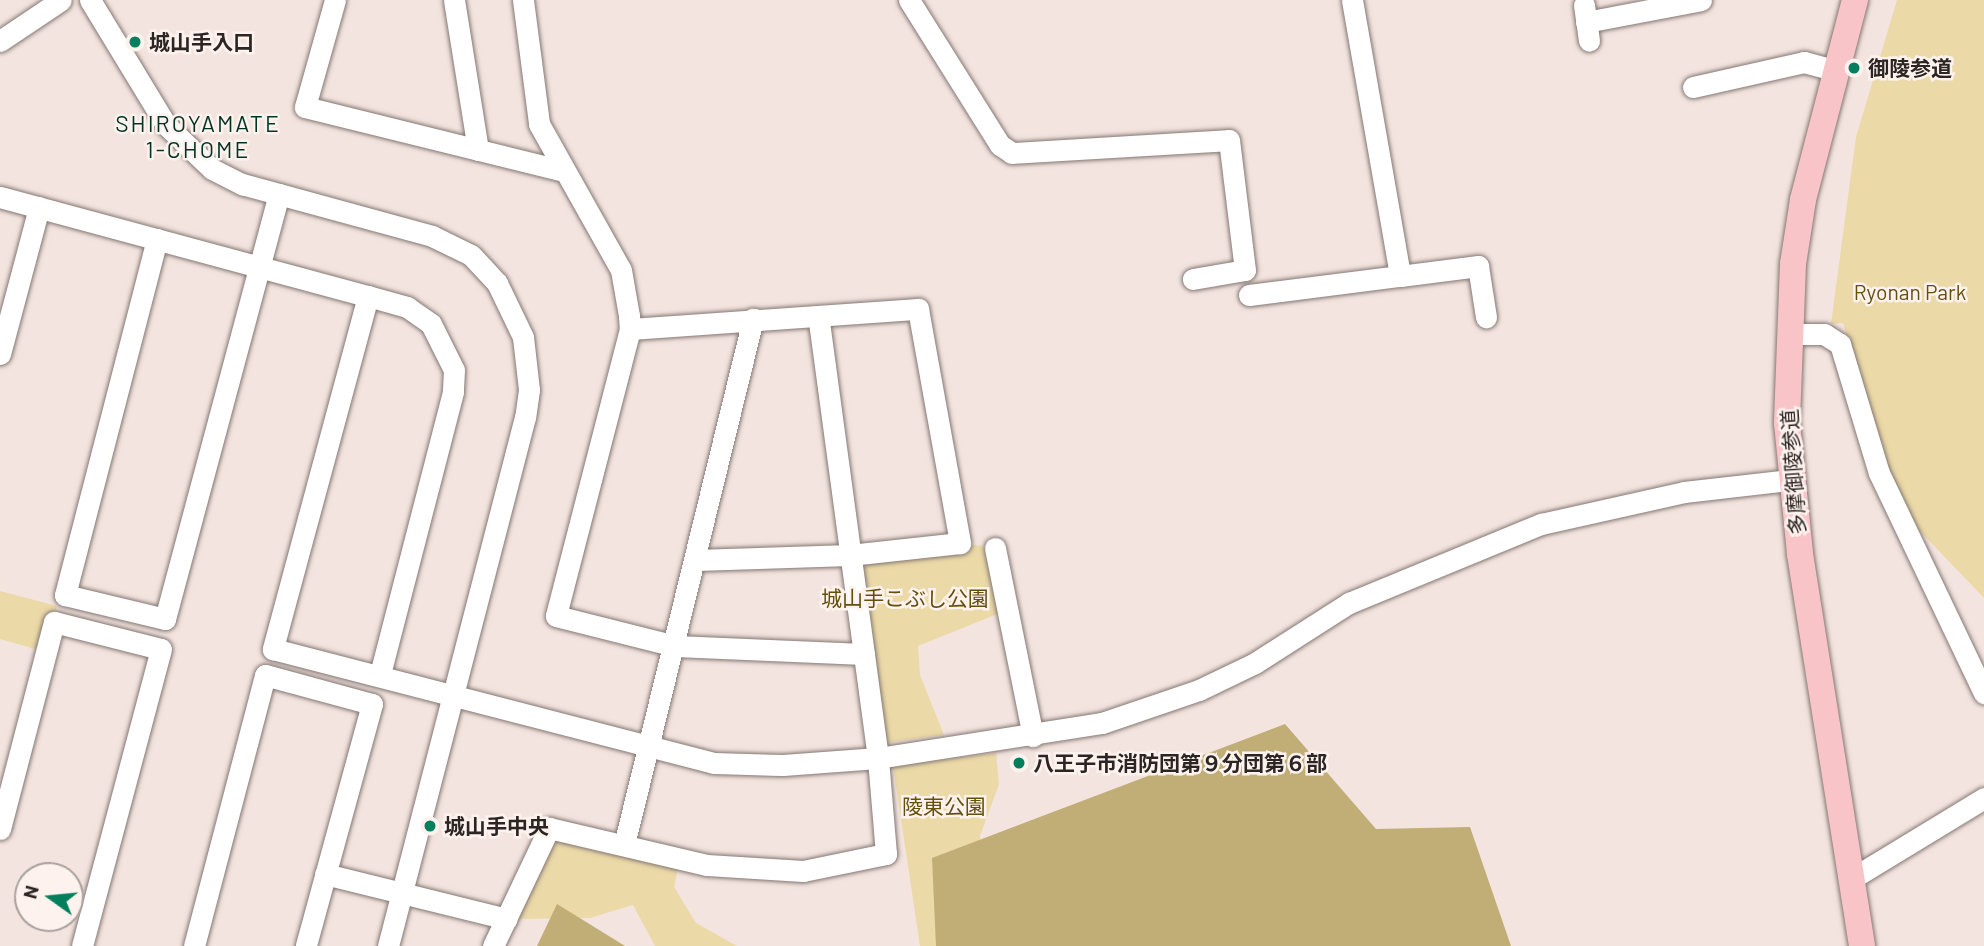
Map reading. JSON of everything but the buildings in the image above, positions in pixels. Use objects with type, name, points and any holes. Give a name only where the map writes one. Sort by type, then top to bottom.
[{"type":"main road","name":"多摩御陵参道","points":[[1855,0],[1834,70],[1803,200],[1789,334],[1790,480],[1862,946]]},
{"type":"street","points":[[0,41],[61,0]]},
{"type":"street","points":[[90,0],[166,125],[190,151],[212,169],[279,194],[432,236],[471,255],[496,283],[523,337],[529,390],[525,416],[388,946]]},
{"type":"street","points":[[335,0],[305,107],[564,171]]},
{"type":"street","points":[[453,0],[478,150]]},
{"type":"street","points":[[523,0],[539,124],[621,270],[630,329],[556,616],[675,646],[864,654]]},
{"type":"street","points":[[909,0],[1000,145],[1012,153],[1229,140],[1245,270],[1193,279]]},
{"type":"street","points":[[1352,0],[1400,275]]},
{"type":"street","points":[[1587,23],[1701,0]]},
{"type":"street","points":[[1693,87],[1804,62],[1834,70]]},
{"type":"street","points":[[157,239],[65,595],[165,619],[279,194]]},
{"type":"street","points":[[0,197],[368,296],[421,315],[444,343],[454,370],[453,392],[380,675]]},
{"type":"street","points":[[0,354],[39,207]]},
{"type":"street","points":[[1249,295],[1478,266],[1486,317]]},
{"type":"street","points":[[368,296],[273,649],[715,763],[782,765],[878,758],[1033,736],[1102,723],[1199,690],[1255,663],[1349,603],[1541,524],[1684,492],[1790,480]]},
{"type":"street","points":[[630,329],[918,309],[960,543],[850,555],[696,560]]},
{"type":"street","points":[[493,946],[549,828],[707,865],[803,871],[886,854],[878,758],[818,316]]},
{"type":"street","points":[[624,845],[651,747],[753,319]]},
{"type":"street","points":[[1789,334],[1824,334],[1840,344],[1879,473],[1984,693]]},
{"type":"street","points":[[995,548],[1033,736]]},
{"type":"street","points":[[0,829],[54,622],[161,649],[82,946]]},
{"type":"street","points":[[194,946],[265,676],[372,704],[306,946]]},
{"type":"street","points":[[1852,879],[1984,798]]},
{"type":"street","points":[[325,874],[507,919]]},
{"type":"green space","name":"Ryonan Park","points":[[1897,0],[1984,0],[1984,598],[1913,524],[1886,467],[1843,323],[1831,324],[1856,137]]},
{"type":"green space","name":"城山手こぶし公園","points":[[960,543],[995,548],[1007,610],[918,646],[920,675],[944,735],[876,744],[850,555]]},
{"type":"green space","points":[[0,591],[57,606],[46,652],[0,639]]},
{"type":"green space","name":"陵東公園","points":[[996,753],[999,784],[980,836],[990,937],[999,946],[920,946],[893,766]]},
{"type":"green space","points":[[549,828],[680,858],[674,887],[696,923],[737,946],[655,946],[633,905],[590,918],[507,919]]},
{"type":"shaded area","points":[[1285,724],[1376,829],[1470,827],[1511,946],[936,946],[932,858]]},
{"type":"shaded area","points":[[557,904],[625,946],[537,946]]},
{"type":"place","name":"城山手入口","points":[[135,42]]},
{"type":"place","name":"御陵参道","points":[[1854,68]]},
{"type":"place","name":"八王子市消防団第９分団第６部","points":[[1019,763]]},
{"type":"place","name":"城山手中央","points":[[430,826]]},
{"type":"district","name":"SHIROYAMATE 1-CHOME","points":[[198,136]]}]
